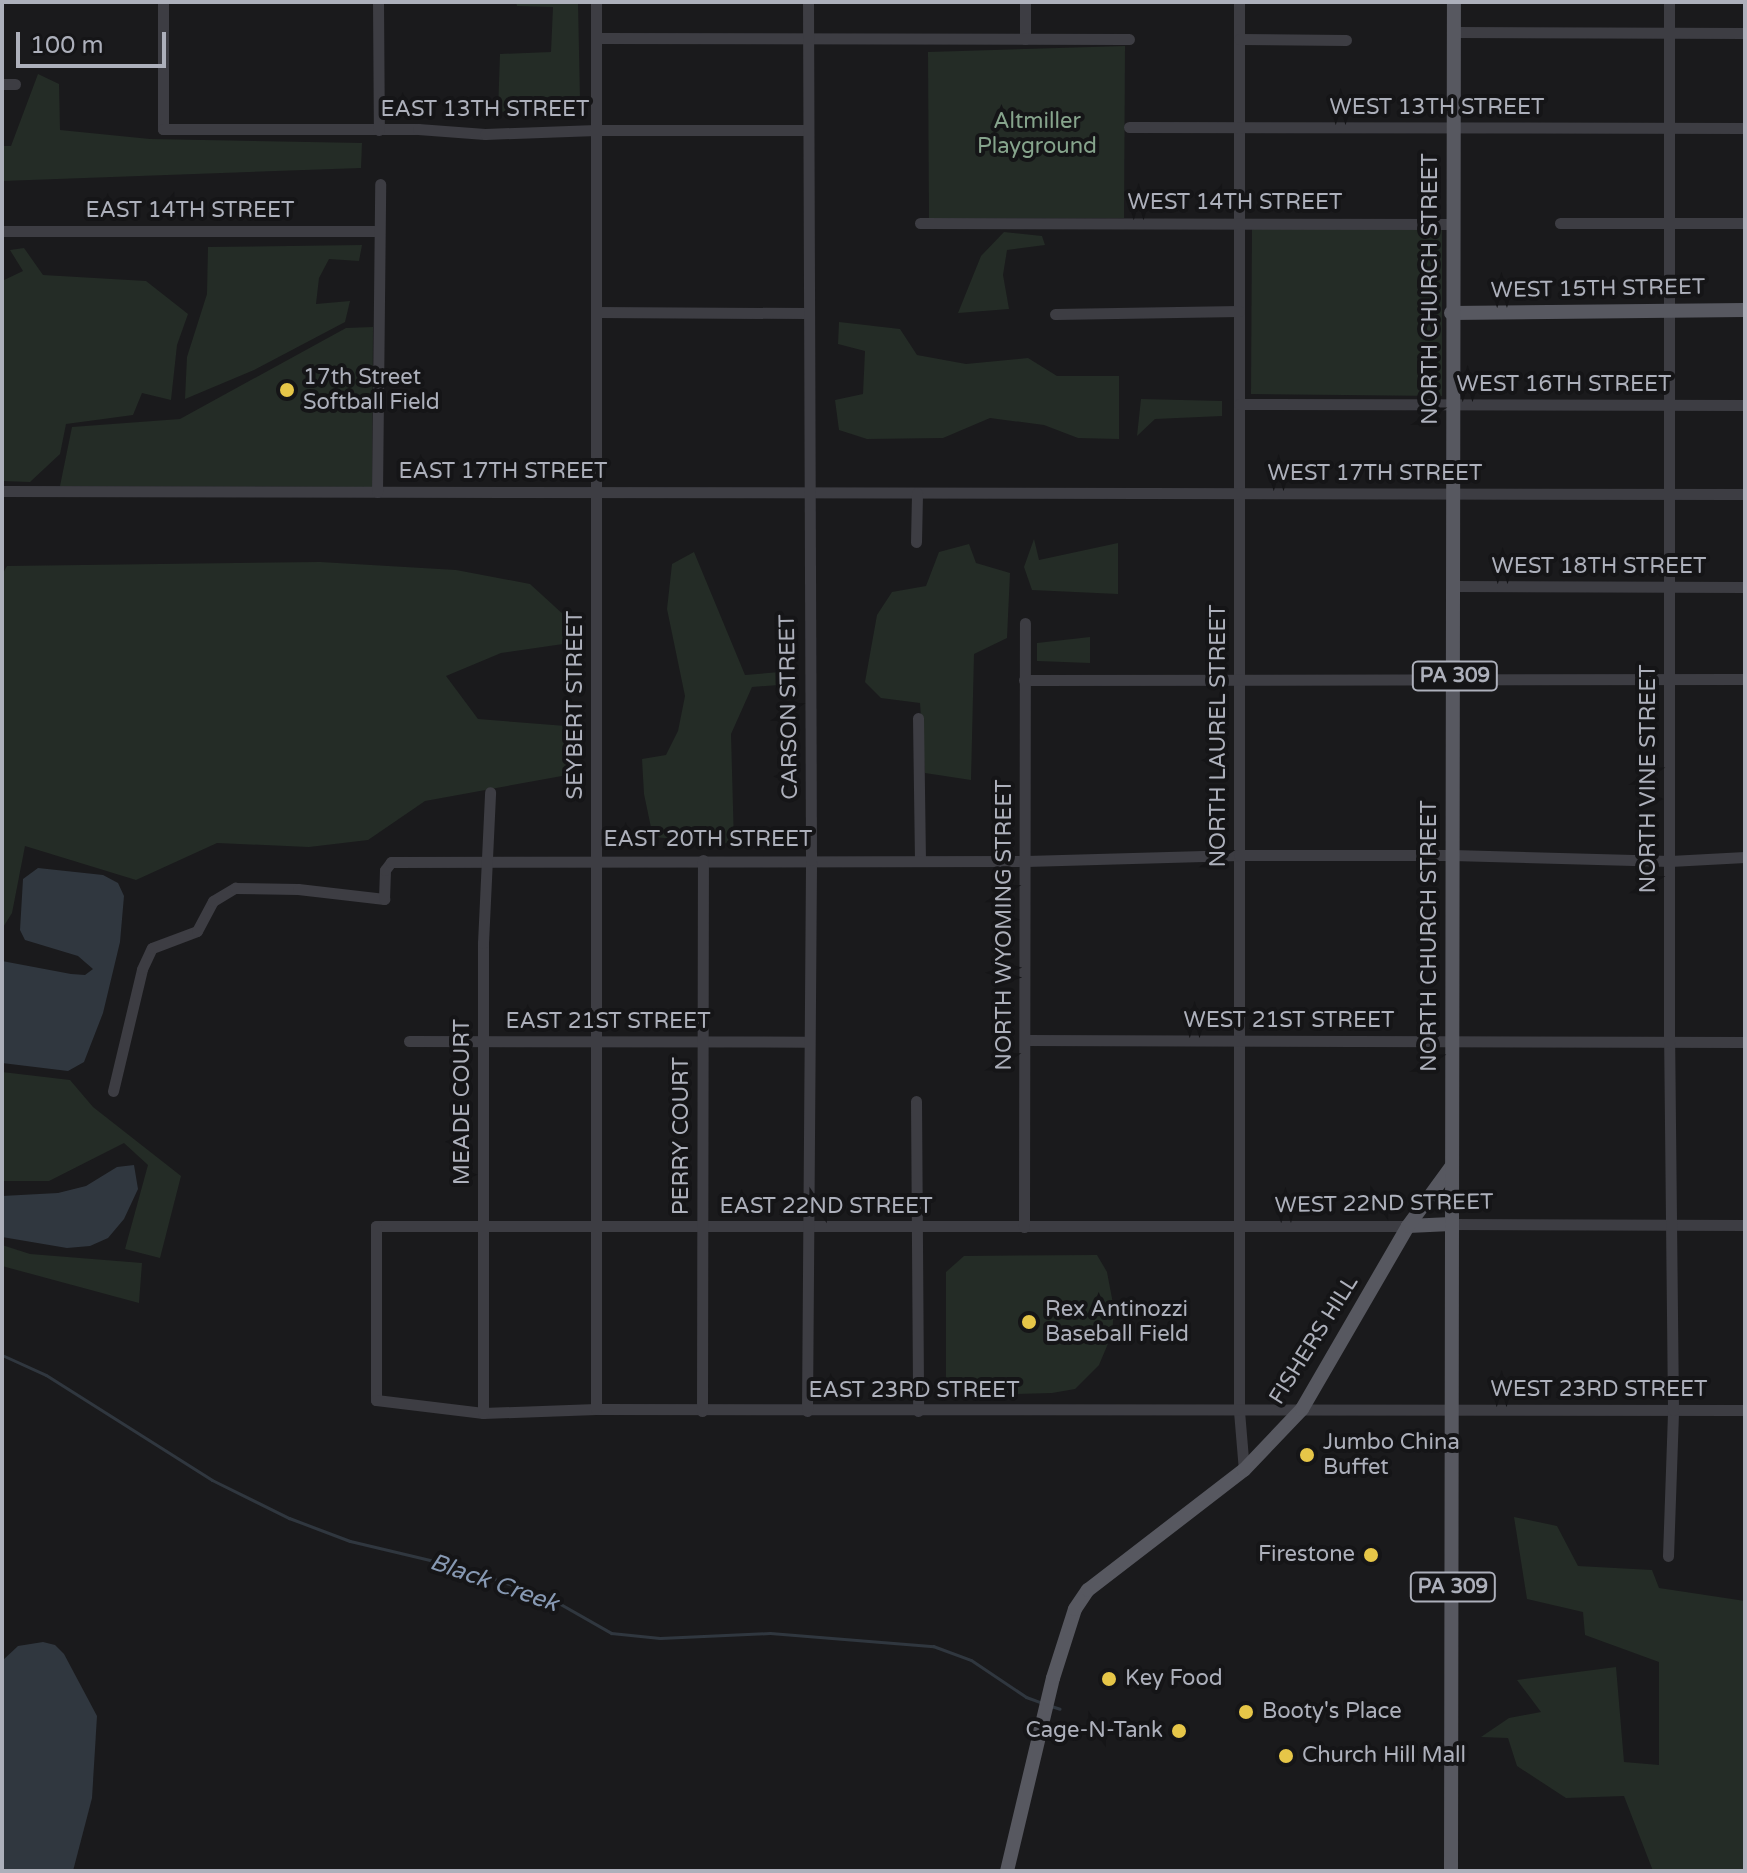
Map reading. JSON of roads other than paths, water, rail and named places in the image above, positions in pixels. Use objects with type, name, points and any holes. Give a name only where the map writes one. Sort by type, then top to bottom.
[{"type":"main road","name":"NORTH CHURCH STREET","points":[[1451,1867],[1454,1410],[1451,1041],[1455,677],[1451,313],[1454,2]]},
{"type":"main road","name":"WEST 15TH STREET","points":[[1451,313],[1745,310]]},
{"type":"main road","name":"FISHERS HILL","points":[[1007,1871],[1053,1678],[1081,1599],[1131,1554],[1244,1470],[1302,1409],[1408,1226],[1451,1167]]},
{"type":"main road","name":"WEST 22ND STREET","points":[[1408,1226],[1451,1224]]},
{"type":"street","name":"EAST 13TH STREET","points":[[163,2],[163,129],[485,134],[596,130],[807,130]]},
{"type":"street","points":[[378,2],[379,130]]},
{"type":"street","name":"SEYBERT STREET","points":[[596,2],[596,1409]]},
{"type":"street","name":"CARSON STREET","points":[[807,1411],[807,1042],[811,860],[807,493],[808,2]]},
{"type":"street","points":[[1025,2],[1025,39]]},
{"type":"street","name":"NORTH LAUREL STREET","points":[[1239,2],[1239,1411],[1244,1470]]},
{"type":"street","name":"NORTH VINE STREET","points":[[1668,1556],[1673,1410],[1669,1042],[1669,2]]},
{"type":"street","points":[[1454,32],[1745,33]]},
{"type":"street","points":[[596,38],[1129,39]]},
{"type":"street","points":[[1239,39],[1346,40]]},
{"type":"street","points":[[2,84],[15,84]]},
{"type":"street","name":"WEST 13TH STREET","points":[[1129,127],[1745,128]]},
{"type":"street","points":[[377,492],[377,231],[380,184]]},
{"type":"street","name":"WEST 14TH STREET","points":[[920,223],[1453,224]]},
{"type":"street","points":[[1560,223],[1745,223]]},
{"type":"street","name":"EAST 14TH STREET","points":[[2,231],[377,231]]},
{"type":"street","points":[[1055,314],[1239,311]]},
{"type":"street","points":[[596,312],[808,313]]},
{"type":"street","name":"WEST 16TH STREET","points":[[1239,404],[1745,405]]},
{"type":"street","name":"EAST 17TH STREET","points":[[2,491],[1005,493]]},
{"type":"street","points":[[916,542],[917,493]]},
{"type":"street","name":"WEST 17TH STREET","points":[[1005,493],[1745,494]]},
{"type":"street","name":"WEST 18TH STREET","points":[[1452,586],[1745,587]]},
{"type":"street","name":"NORTH WYOMING STREET","points":[[1024,1227],[1025,623]]},
{"type":"street","points":[[1024,680],[1455,677],[1745,679]]},
{"type":"street","points":[[918,718],[920,860]]},
{"type":"street","name":"MEADE COURT","points":[[483,1413],[483,943],[490,792]]},
{"type":"street","name":"EAST 20TH STREET","points":[[113,1091],[142,969],[152,948],[166,939],[197,931],[213,901],[235,888],[298,889],[384,899],[385,870],[391,862],[1026,861],[1239,855],[1452,855],[1670,861],[1745,857]]},
{"type":"street","name":"PERRY COURT","points":[[702,1411],[703,860]]},
{"type":"street","name":"WEST 21ST STREET","points":[[1025,1040],[1745,1042]]},
{"type":"street","name":"EAST 21ST STREET","points":[[409,1041],[807,1042]]},
{"type":"street","points":[[916,1101],[918,1411]]},
{"type":"street","name":"WEST 22ND STREET","points":[[1451,1224],[1745,1225]]},
{"type":"street","name":"EAST 23RD STREET","points":[[483,1226],[376,1226],[376,1400],[483,1413],[596,1409],[1454,1410]]},
{"type":"street","name":"EAST 22ND STREET","points":[[483,1226],[1024,1227]]},
{"type":"street","name":"WEST 22ND STREET","points":[[1024,1227],[1408,1226]]},
{"type":"street","name":"WEST 23RD STREET","points":[[1454,1410],[1745,1410]]},
{"type":"waterway","name":"Black Creek","points":[[2,1355],[46,1375],[212,1480],[289,1518],[350,1541],[455,1566],[548,1597],[611,1633],[660,1638],[770,1633],[933,1646],[971,1660],[1026,1697],[1040,1702]]},
{"type":"waterway","name":"Black Creek","points":[[1051,1706],[1060,1709]]},
{"type":"place","name":"17th Street Softball Field","points":[[287,390]]},
{"type":"place","name":"Rex Antinozzi Baseball Field","points":[[1029,1322]]},
{"type":"place","name":"Jumbo China Buffet","points":[[1307,1455]]},
{"type":"place","name":"Firestone","points":[[1371,1555]]},
{"type":"place","name":"Key Food","points":[[1109,1679]]},
{"type":"place","name":"Booty's Place","points":[[1246,1712]]},
{"type":"place","name":"Cage-N-Tank","points":[[1179,1731]]},
{"type":"place","name":"Church Hill Mall","points":[[1286,1756]]},
{"type":"park label","name":"Altmiller Playground","points":[[1037,134]]}]
